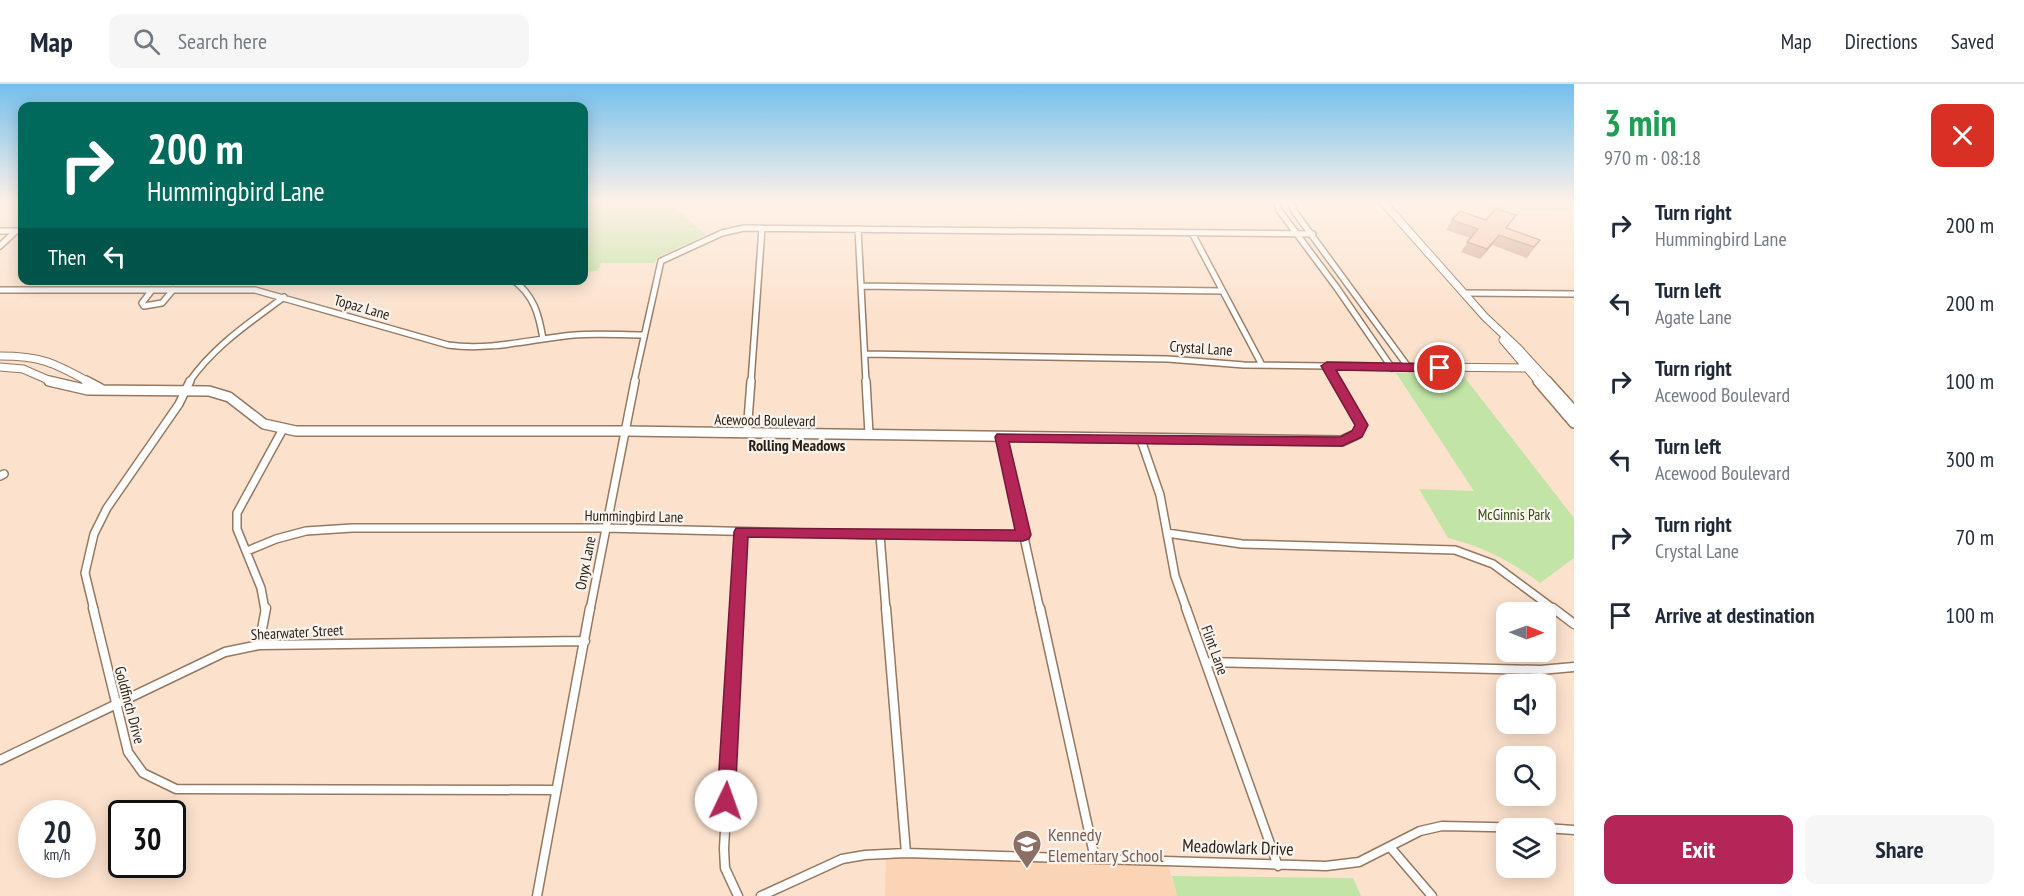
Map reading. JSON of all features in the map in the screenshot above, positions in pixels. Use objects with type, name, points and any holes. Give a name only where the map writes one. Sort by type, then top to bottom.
[{"type":"street","name":"Onyx Lane","points":[[537,896],[606,528],[661,261],[707,240]]},
{"type":"street","points":[[747,433],[761,240]]},
{"type":"street","points":[[859,240],[870,434]]},
{"type":"street","points":[[1196,240],[1262,365]]},
{"type":"street","points":[[1302,240],[1392,368]]},
{"type":"street","points":[[1317,240],[1409,368]]},
{"type":"street","points":[[1417,240],[1574,423]]},
{"type":"street","points":[[521,285],[534,300],[543,339]]},
{"type":"street","points":[[861,286],[1222,291]]},
{"type":"street","points":[[1337,288],[1352,288]]},
{"type":"street","name":"Topaz Lane","points":[[0,290],[255,290],[464,348],[504,348],[543,339],[590,334],[644,335]]},
{"type":"street","points":[[152,290],[142,303],[144,306],[162,303],[173,290]]},
{"type":"street","points":[[1464,293],[1574,294]]},
{"type":"street","name":"Goldfinch Drive","points":[[284,297],[213,351],[107,508],[94,534],[85,573],[128,752],[143,773],[176,789],[556,790]]},
{"type":"street","points":[[1485,317],[1536,368],[1574,411]]},
{"type":"street","name":"Crystal Lane","points":[[865,354],[1168,359],[1262,365],[1392,368],[1536,368]]},
{"type":"street","name":"Acewood Boulevard","points":[[0,356],[30,356],[50,361],[103,390]]},
{"type":"street","name":"Acewood Boulevard","points":[[0,367],[23,369],[70,388],[209,391],[230,397],[264,424],[283,429],[870,434],[1336,442],[1358,434],[1361,425],[1327,366]]},
{"type":"street","points":[[259,645],[266,607],[236,524],[237,513],[283,429]]},
{"type":"street","points":[[1002,437],[1095,859]]},
{"type":"street","name":"Flint Lane","points":[[1141,440],[1160,495],[1175,576],[1278,866]]},
{"type":"street","name":"Hummingbird Lane","points":[[247,551],[276,539],[326,528],[606,528],[880,535],[1023,535]]},
{"type":"street","points":[[738,896],[725,868],[724,849],[741,532]]},
{"type":"street","points":[[1167,533],[1242,544],[1455,550],[1493,564],[1574,624]]},
{"type":"street","points":[[880,535],[906,853]]},
{"type":"street","name":"Shearwater Street","points":[[0,760],[225,652],[259,645],[585,641]]},
{"type":"street","points":[[1206,663],[1540,670],[1574,667]]},
{"type":"street","name":"Meadowlark Drive","points":[[761,896],[842,859],[864,855],[906,853],[1278,866],[1348,865],[1420,831],[1442,826],[1496,827]]},
{"type":"street","points":[[1556,829],[1574,830]]},
{"type":"street","points":[[1390,847],[1432,896]]},
{"type":"shaded area","name":"Kennedy Elementary School","points":[[886,854],[1167,861],[1177,896],[885,896]]},
{"type":"green space","points":[[588,240],[695,240],[660,256],[654,263],[601,263],[598,271],[588,272]]},
{"type":"green space","name":"McGinnis Park","points":[[1396,373],[1462,374],[1574,518],[1574,558],[1540,583],[1497,556],[1448,538],[1419,489],[1474,491]]},
{"type":"green space","points":[[1172,876],[1353,878],[1361,896],[1177,896]]},
{"type":"building","points":[[1469,240],[1495,240],[1487,249],[1467,242]]},
{"type":"building","points":[[1513,240],[1540,240],[1534,247]]},
{"type":"place","name":"Kennedy Elementary School","points":[[1027,870]]},
{"type":"district","name":"Rolling Meadows","points":[[797,445]]},
{"type":"route","points":[[726,801],[741,532],[1023,535],[1002,437],[1336,442],[1358,434],[1361,425],[1353,407],[1327,366],[1440,368]]}]
